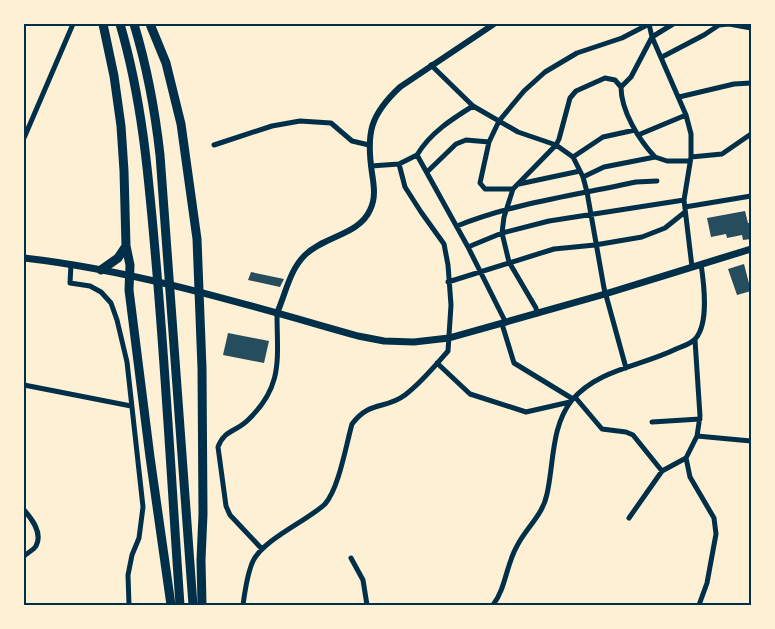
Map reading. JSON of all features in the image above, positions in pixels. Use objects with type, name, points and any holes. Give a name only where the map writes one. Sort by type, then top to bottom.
[{"type":"highway","points":[[103,24],[114,76],[121,126],[126,246],[134,277],[130,290],[145,418],[172,605]]},
{"type":"highway","points":[[120,24],[141,116],[148,171],[162,337],[180,605]]},
{"type":"highway","points":[[134,24],[152,94],[160,155],[193,605]]},
{"type":"highway","points":[[150,24],[166,62],[181,124],[197,239],[196,290],[203,446],[202,605]]},
{"type":"highway","points":[[101,270],[118,258],[126,246]]},
{"type":"main road","points":[[24,258],[71,264],[196,290],[358,336],[414,342],[449,338],[537,314],[751,249]]},
{"type":"street","points":[[24,138],[73,24]]},
{"type":"street","points":[[262,549],[230,515],[226,506],[218,447],[221,439],[227,433],[248,421],[265,401],[273,387],[276,373],[277,313],[290,276],[305,255],[325,241],[355,227],[370,212],[374,199],[369,145],[371,129],[388,98],[400,87],[494,24]]},
{"type":"street","points":[[513,189],[485,189],[480,183],[489,142],[499,121],[524,91],[545,72],[577,53],[622,38],[649,24],[652,37],[686,115],[690,134],[691,159],[684,200],[692,267]]},
{"type":"street","points":[[621,87],[631,77],[652,37],[673,24]]},
{"type":"street","points":[[662,57],[704,35],[718,25],[729,24],[751,28]]},
{"type":"street","points":[[431,66],[473,106],[518,132],[556,145],[573,157],[583,177],[587,192],[595,244],[606,294],[626,368]]},
{"type":"street","points":[[537,314],[536,308],[509,262],[502,233],[504,217],[513,189],[560,139],[570,98],[576,92],[605,78],[615,80],[621,87],[621,96],[642,144],[655,157],[667,161],[722,154],[751,134]]},
{"type":"street","points":[[679,97],[734,84],[751,82]]},
{"type":"street","points":[[371,166],[399,164],[417,155],[423,144],[447,122],[473,106]]},
{"type":"street","points":[[573,157],[603,137],[636,132],[686,115]]},
{"type":"street","points":[[214,145],[272,126],[300,121],[331,123],[352,141],[369,145]]},
{"type":"street","points":[[427,172],[456,144],[466,140],[489,142]]},
{"type":"street","points":[[417,155],[480,271],[504,323],[514,363],[573,400],[602,429],[626,432],[633,436],[662,471]]},
{"type":"street","points":[[583,177],[604,167],[655,157]]},
{"type":"street","points":[[243,605],[251,566],[262,549],[325,503],[335,489],[352,424],[357,417],[366,410],[377,405],[392,402],[404,395],[448,351],[451,305],[444,244],[405,187],[399,164]]},
{"type":"street","points":[[519,184],[580,171]]},
{"type":"street","points":[[457,226],[484,215],[507,209],[636,182],[657,181]]},
{"type":"street","points":[[448,282],[554,249],[642,237],[665,228],[685,210],[751,196]]},
{"type":"street","points":[[468,247],[502,233],[549,221],[684,200]]},
{"type":"street","points":[[71,264],[70,283],[90,286],[101,292],[111,303],[127,362],[143,507],[139,538],[132,555],[128,575],[129,605]]},
{"type":"street","points":[[493,605],[503,588],[516,546],[543,508],[547,494],[555,439],[566,409],[584,388],[601,378],[664,356],[695,340],[704,315],[701,264]]},
{"type":"street","points":[[629,518],[662,471],[686,458],[697,436],[700,419],[695,340]]},
{"type":"street","points":[[437,363],[470,394],[526,412],[573,400]]},
{"type":"street","points":[[24,385],[131,406]]},
{"type":"street","points":[[652,422],[700,419]]},
{"type":"street","points":[[697,436],[751,441]]},
{"type":"street","points":[[686,458],[690,478],[714,518],[716,534],[706,583],[699,605]]},
{"type":"street","points":[[24,510],[34,522],[38,536],[36,546],[24,556]]},
{"type":"street","points":[[351,558],[363,580],[367,605]]},
{"type":"building","points":[[745,211],[748,223],[750,223],[751,239],[743,240],[742,235],[727,238],[726,234],[711,237],[707,218]]},
{"type":"building","points":[[744,264],[751,291],[737,295],[728,269]]},
{"type":"building","points":[[251,272],[284,279],[280,287],[248,280]]},
{"type":"building","points":[[228,333],[269,341],[264,363],[223,355]]}]
